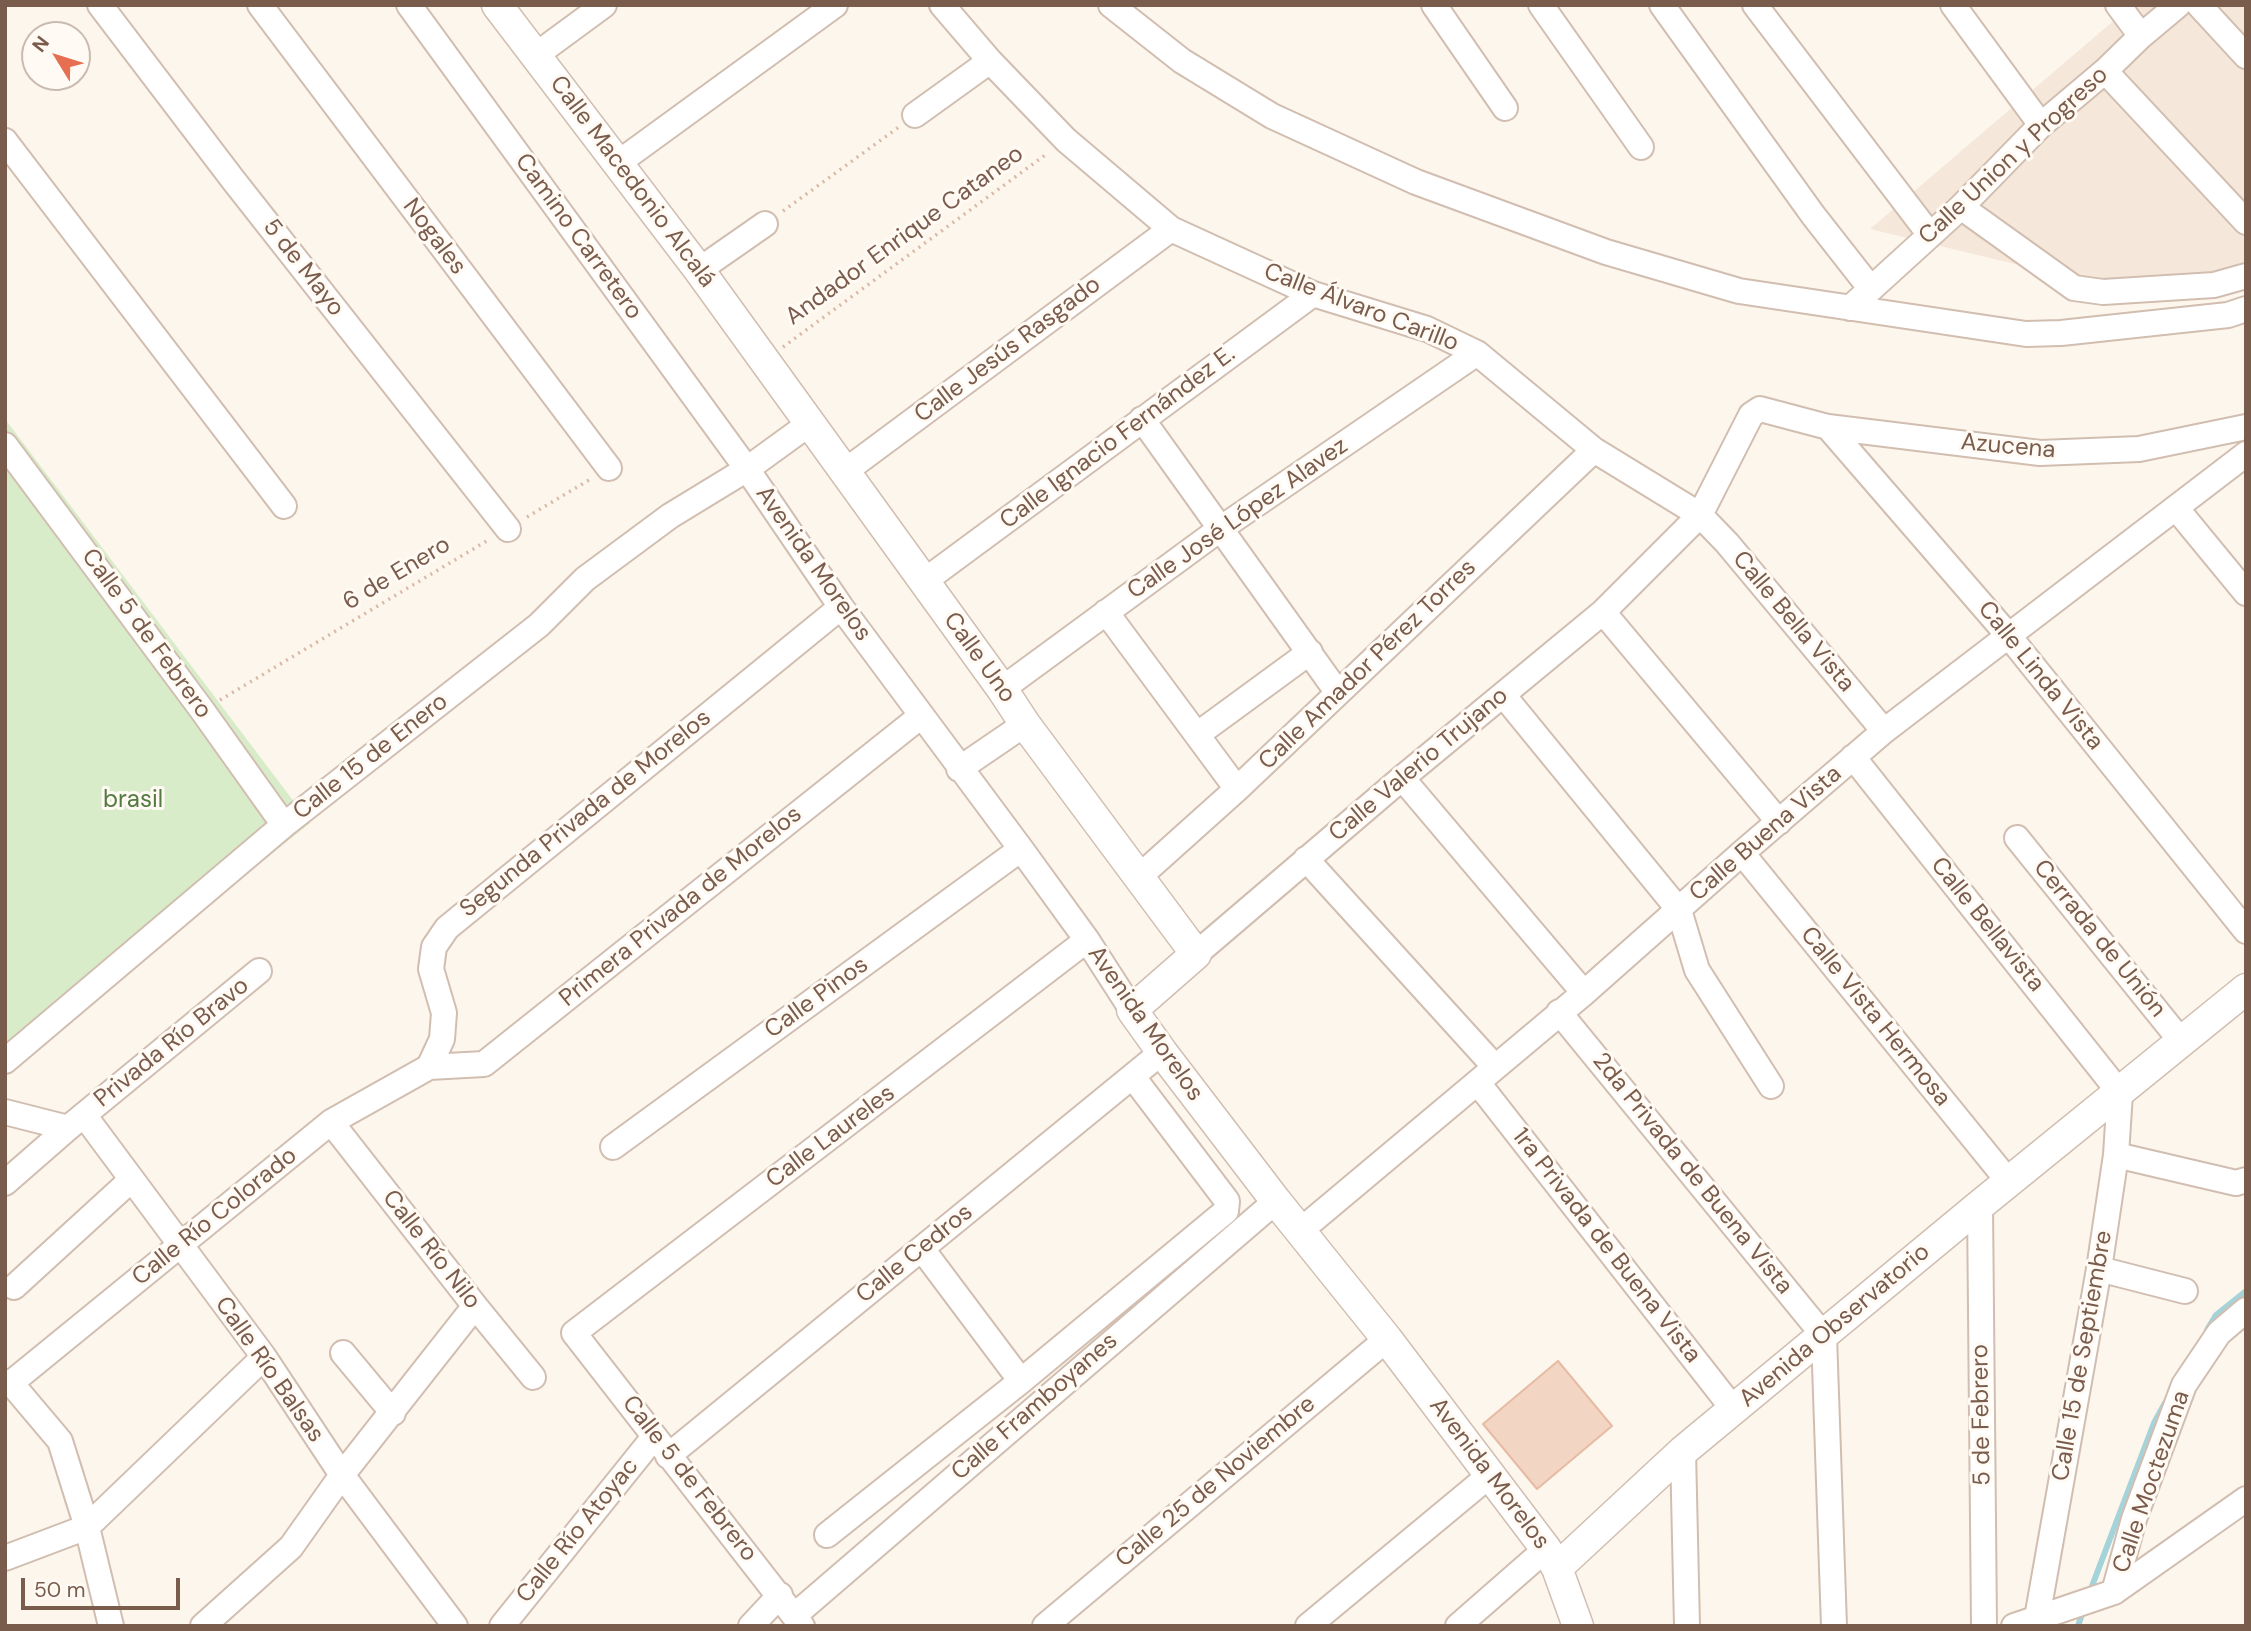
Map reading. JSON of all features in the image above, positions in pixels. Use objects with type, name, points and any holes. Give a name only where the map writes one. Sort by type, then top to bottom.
[{"type":"street","name":"5 de Mayo","points":[[100,5],[234,181],[508,529]]},
{"type":"street","name":"Nogales","points":[[260,5],[609,468]]},
{"type":"street","name":"Camino Carretero","points":[[409,5],[747,469]]},
{"type":"street","name":"Calle Macedonio Alcalá","points":[[497,5],[699,270],[764,361]]},
{"type":"street","points":[[536,55],[604,5]]},
{"type":"street","points":[[618,163],[835,5]]},
{"type":"street","name":"Calle Álvaro Carillo","points":[[942,5],[989,61],[1066,140],[1171,229],[1312,294],[1427,329],[1477,353],[1594,450],[1700,515]]},
{"type":"street","points":[[1111,5],[1182,61],[1272,116],[1416,182],[1606,252],[1739,291],[2026,334],[2061,333],[2228,314],[2246,309]]},
{"type":"street","points":[[1434,5],[1506,108]]},
{"type":"street","points":[[1541,5],[1641,147]]},
{"type":"street","points":[[1662,5],[1871,289]]},
{"type":"street","points":[[1755,5],[1930,235]]},
{"type":"street","points":[[1952,5],[2041,125]]},
{"type":"street","points":[[2118,5],[2141,36]]},
{"type":"street","name":"Calle Union y Progreso","points":[[1850,308],[1961,207],[2041,125],[2178,5]]},
{"type":"street","points":[[2199,5],[2246,56]]},
{"type":"street","points":[[915,115],[989,61]]},
{"type":"street","points":[[2105,71],[2246,222]]},
{"type":"street","points":[[5,141],[284,506]]},
{"type":"street","points":[[1961,207],[2074,288],[2103,292],[2214,285],[2246,276]]},
{"type":"street","points":[[699,270],[765,224]]},
{"type":"street","name":"Calle Jesús Rasgado","points":[[844,472],[1171,229]]},
{"type":"street","name":"Calle Ignacio Fernández E.","points":[[923,582],[1312,294]]},
{"type":"street","name":"Calle José López Alavez","points":[[1002,689],[1220,530],[1477,353]]},
{"type":"street","name":"Calle Uno","points":[[764,361],[1025,723],[1196,954]]},
{"type":"street","name":"Calle Valerio Trujano","points":[[1132,1010],[1306,859],[1603,612],[1700,515],[1751,415],[1760,409],[1772,412]]},
{"type":"street","name":"Azucena","points":[[1772,412],[1828,427],[2040,453],[2139,449],[2246,427]]},
{"type":"street","points":[[1142,419],[1338,693]]},
{"type":"street","name":"Calle 15 de Enero","points":[[5,1061],[284,825],[539,625],[586,579],[670,516],[747,469],[809,424]]},
{"type":"street","name":"Calle Linda Vista","points":[[1828,427],[2008,635],[2246,931]]},
{"type":"street","name":"Calle 5 de Febrero","points":[[5,445],[284,825]]},
{"type":"street","name":"Calle Amador Pérez Torres","points":[[1140,876],[1237,789],[1594,450]]},
{"type":"street","name":"Calle Buena Vista","points":[[1300,1231],[1584,993],[1853,757],[2246,454]]},
{"type":"street","name":"Avenida Morelos","points":[[747,469],[841,607],[1087,940],[1162,1052],[1276,1201],[1387,1339],[1552,1559],[1577,1625]]},
{"type":"street","points":[[2176,508],[2246,593]]},
{"type":"street","name":"Calle Bella Vista","points":[[1700,515],[1727,543],[1885,731]]},
{"type":"street","name":"Segunda Privada de Morelos","points":[[429,1067],[442,1038],[444,1013],[432,969],[434,947],[447,928],[841,607]]},
{"type":"street","points":[[1106,612],[1237,789]]},
{"type":"street","points":[[1603,612],[1779,822]]},
{"type":"street","points":[[1198,734],[1310,652]]},
{"type":"street","points":[[1504,696],[1679,910],[1697,970],[1771,1086]]},
{"type":"street","name":"Primera Privada de Morelos","points":[[429,1067],[484,1064],[921,716]]},
{"type":"street","points":[[959,769],[1025,723]]},
{"type":"street","name":"Calle Bellavista","points":[[1853,757],[2120,1093]]},
{"type":"street","points":[[1402,778],[1584,993]]},
{"type":"street","name":"Cerrada de Unión","points":[[2017,838],[2181,1041]]},
{"type":"street","name":"Calle Pinos","points":[[613,1147],[1021,849]]},
{"type":"street","name":"Calle Vista Hermosa","points":[[1742,853],[2009,1182]]},
{"type":"street","name":"1ra Privada de Buena Vista","points":[[1306,859],[1486,1075],[1734,1410]]},
{"type":"street","name":"Calle Laureles","points":[[574,1333],[1087,940]]},
{"type":"street","name":"Privada Río Bravo","points":[[5,1183],[76,1121],[259,971]]},
{"type":"street","name":"Avenida Observatorio","points":[[1552,1559],[2246,989]]},
{"type":"street","name":"2da Privada de Buena Vista","points":[[1559,1012],[1824,1336]]},
{"type":"street","name":"Calle Cedros","points":[[661,1446],[922,1249],[1162,1052]]},
{"type":"street","name":"Calle Río Colorado","points":[[8,1382],[331,1122],[429,1067]]},
{"type":"street","points":[[827,1535],[1021,1381],[1226,1210],[1227,1201],[1133,1077]]},
{"type":"street","name":"Calle 15 de Septiembre","points":[[2040,1620],[2099,1269],[2116,1155],[2120,1093]]},
{"type":"street","points":[[5,1112],[76,1121]]},
{"type":"street","name":"Calle Río Balsas","points":[[76,1121],[131,1180],[264,1357],[342,1475],[455,1626]]},
{"type":"street","name":"Calle Río Nilo","points":[[331,1122],[533,1377]]},
{"type":"street","points":[[2116,1155],[2236,1183],[2246,1180]]},
{"type":"street","points":[[14,1286],[131,1180]]},
{"type":"street","name":"Calle Framboyanes","points":[[799,1620],[1276,1201]]},
{"type":"street","name":"5 de Febrero","points":[[1980,1205],[1984,1626]]},
{"type":"street","points":[[922,1249],[1021,1381]]},
{"type":"street","points":[[2099,1269],[2185,1291]]},
{"type":"street","points":[[203,1626],[291,1547],[342,1475],[475,1306]]},
{"type":"street","name":"Calle Moctezuma","points":[[2114,1592],[2134,1519],[2184,1385],[2218,1333],[2246,1310]]},
{"type":"street","name":"Calle 5 de Febrero","points":[[574,1333],[799,1620]]},
{"type":"street","points":[[1824,1336],[1834,1626]]},
{"type":"street","name":"Calle 25 de Noviembre","points":[[1045,1626],[1387,1339]]},
{"type":"street","points":[[343,1353],[393,1413]]},
{"type":"street","points":[[5,1558],[87,1528],[264,1357]]},
{"type":"street","points":[[8,1382],[60,1441],[87,1528],[111,1626]]},
{"type":"street","name":"Calle Río Atoyac","points":[[502,1626],[661,1446]]},
{"type":"street","points":[[1683,1451],[1687,1626]]},
{"type":"street","points":[[1308,1626],[1490,1475]]},
{"type":"street","points":[[2040,1620],[2114,1592],[2246,1499]]},
{"type":"street","points":[[1458,1626],[1552,1559]]},
{"type":"street","points":[[751,1626],[780,1595]]},
{"type":"path","points":[[765,224],[915,115]]},
{"type":"path","name":"Andador Enrique Cataneo","points":[[764,361],[1066,140]]},
{"type":"path","name":"6 de Enero","points":[[202,710],[609,468]]},
{"type":"shaded area","points":[[2132,5],[2246,5],[2246,282],[2093,283],[1870,229]]},
{"type":"green space","name":"brasil","points":[[5,419],[310,823],[5,1069]]},
{"type":"building","points":[[1558,1361],[1612,1426],[1537,1489],[1483,1424]]},
{"type":"waterway","points":[[2207,1330],[2216,1315],[2246,1291]]},
{"type":"waterway","points":[[2089,1594],[2154,1423],[2165,1403]]},
{"type":"waterway","points":[[2078,1626],[2083,1611]]}]
